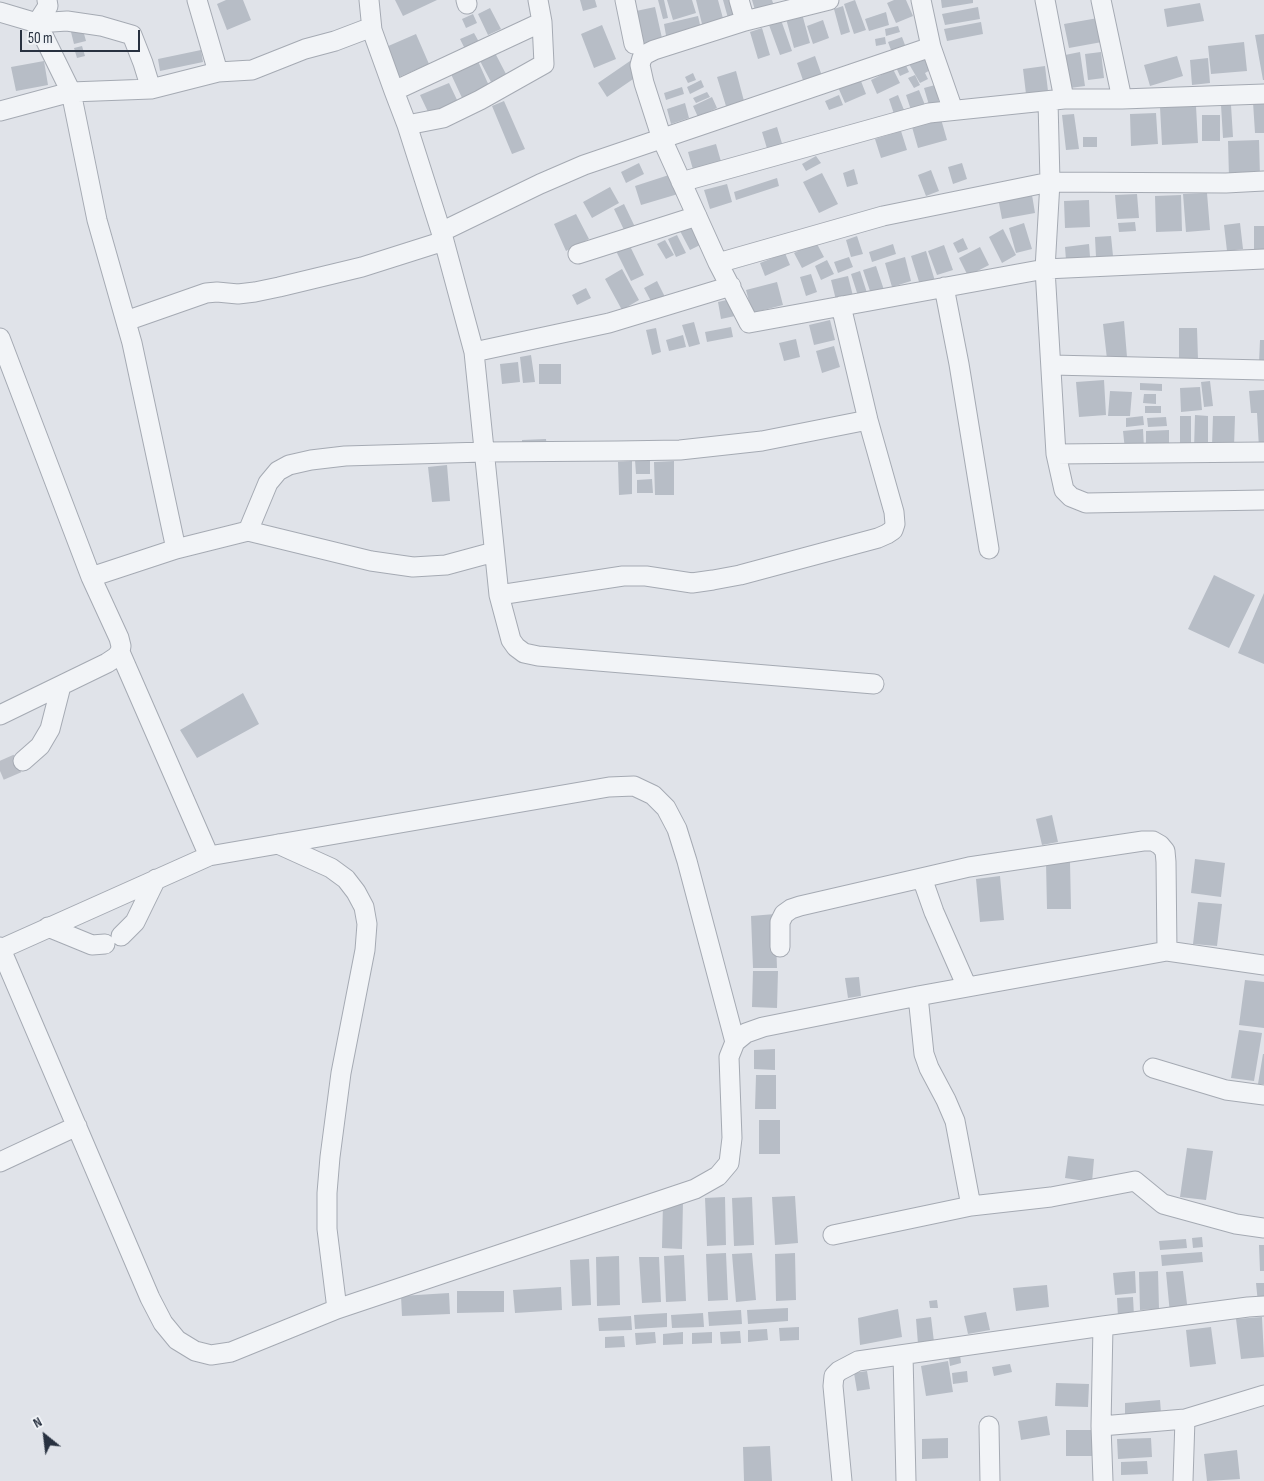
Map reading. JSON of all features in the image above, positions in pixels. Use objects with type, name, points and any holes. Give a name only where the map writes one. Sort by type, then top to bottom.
[{"type":"street","points":[[38,23],[48,6],[47,0]]},
{"type":"street","points":[[196,0],[218,72]]},
{"type":"street","points":[[369,0],[372,30],[407,125],[442,236],[474,352],[499,595],[510,640],[516,648],[524,653],[558,658],[874,684]]},
{"type":"street","points":[[407,125],[443,118],[480,100],[544,64],[542,22],[538,0]]},
{"type":"street","points":[[625,0],[634,44]]},
{"type":"street","points":[[739,0],[745,21]]},
{"type":"street","points":[[829,0],[745,21],[654,50],[642,58],[640,65],[662,139],[718,263],[749,323],[1045,269],[1264,259]]},
{"type":"street","points":[[921,0],[931,47],[953,110]]},
{"type":"street","points":[[1045,0],[1056,100],[1045,269],[1056,454],[1064,490],[1071,498],[1086,503],[1264,500]]},
{"type":"street","points":[[1101,0],[1122,99]]},
{"type":"street","points":[[0,12],[38,23],[68,21],[101,26],[132,35],[144,63],[151,89]]},
{"type":"street","points":[[394,91],[542,22]]},
{"type":"street","points":[[38,23],[71,92],[97,220],[132,343],[176,549]]},
{"type":"street","points":[[0,111],[71,92],[151,89],[218,72],[252,70],[305,49],[335,41],[364,30],[372,30]]},
{"type":"street","points":[[126,321],[206,293],[238,294],[255,292],[362,267],[442,236],[540,184],[584,165],[931,47]]},
{"type":"street","points":[[681,182],[929,113],[1056,100],[1264,94]]},
{"type":"street","points":[[718,263],[883,216],[1050,182],[1226,183],[1264,181]]},
{"type":"street","points":[[578,254],[697,216]]},
{"type":"street","points":[[474,352],[609,323],[731,286]]},
{"type":"street","points":[[944,287],[989,549]]},
{"type":"street","points":[[499,595],[624,576],[646,576],[692,583],[740,576],[887,534],[893,530],[895,524],[894,512],[868,420],[841,306]]},
{"type":"street","points":[[0,338],[91,576],[121,646],[120,652],[116,657],[107,663],[0,716]]},
{"type":"street","points":[[1052,364],[1264,370]]},
{"type":"street","points":[[248,531],[268,483],[278,471],[289,465],[311,460],[345,456],[484,452],[680,450],[762,442],[868,420]]},
{"type":"street","points":[[1056,454],[1264,452]]},
{"type":"street","points":[[91,576],[176,549],[248,531],[371,561],[413,567],[446,565],[494,552]]},
{"type":"street","points":[[120,652],[209,856]]},
{"type":"street","points":[[23,761],[40,746],[50,729],[61,686]]},
{"type":"street","points":[[735,1042],[677,829],[666,808],[652,795],[634,786],[608,786],[209,856],[0,948],[150,1298],[163,1323],[177,1340],[195,1351],[211,1355],[231,1352],[337,1308],[695,1189],[718,1176],[729,1163],[732,1138],[729,1057],[735,1042],[746,1032],[918,996],[1167,951],[1264,964]]},
{"type":"street","points":[[780,946],[780,922],[784,914],[800,906],[969,867],[1153,841],[1165,851],[1167,951]]},
{"type":"street","points":[[278,844],[331,868],[346,879],[364,907],[366,924],[365,950],[341,1073],[327,1193],[327,1229],[337,1308]]},
{"type":"street","points":[[922,878],[934,912],[968,988]]},
{"type":"street","points":[[48,927],[92,945],[113,940],[135,922],[156,879]]},
{"type":"street","points":[[918,996],[924,1054],[955,1121],[971,1206]]},
{"type":"street","points":[[1153,1068],[1226,1090],[1264,1095]]},
{"type":"street","points":[[0,1162],[77,1126]]},
{"type":"street","points":[[833,1235],[971,1206],[1051,1197],[1135,1181],[1163,1204],[1236,1224],[1264,1228]]},
{"type":"street","points":[[842,1481],[833,1386],[834,1376],[839,1371],[858,1361],[1103,1326],[1264,1306]]},
{"type":"street","points":[[1102,1481],[1103,1326]]},
{"type":"street","points":[[903,1355],[906,1481]]},
{"type":"street","points":[[1101,1426],[1185,1419],[1264,1395]]},
{"type":"street","points":[[1183,1481],[1185,1419]]},
{"type":"street","points":[[989,1426],[990,1481]]},
{"type":"building","points":[[226,0],[243,0],[251,20],[227,30],[217,4]]},
{"type":"building","points":[[395,0],[437,0],[403,16]]},
{"type":"building","points":[[580,0],[595,0],[597,7],[583,11]]},
{"type":"building","points":[[658,0],[664,0],[668,18],[663,19]]},
{"type":"building","points":[[667,0],[692,0],[696,13],[673,20]]},
{"type":"building","points":[[696,0],[718,0],[724,22],[703,28]]},
{"type":"building","points":[[723,0],[735,0],[740,15],[728,18]]},
{"type":"building","points":[[752,0],[772,0],[774,6],[755,10]]},
{"type":"building","points":[[855,0],[866,30],[854,34],[844,4]]},
{"type":"building","points":[[894,0],[906,0],[913,16],[896,23],[887,3]]},
{"type":"building","points":[[941,0],[973,0],[973,3],[942,8]]},
{"type":"building","points":[[1200,3],[1204,21],[1167,27],[1164,9]]},
{"type":"building","points":[[843,6],[850,32],[841,35],[834,9]]},
{"type":"building","points":[[655,7],[664,47],[644,51],[636,11]]},
{"type":"building","points":[[978,7],[980,19],[945,25],[942,14]]},
{"type":"building","points":[[490,8],[501,29],[488,35],[478,14]]},
{"type":"building","points":[[801,10],[810,43],[794,48],[785,15]]},
{"type":"building","points":[[886,12],[889,25],[869,31],[865,19]]},
{"type":"building","points":[[473,14],[477,23],[466,28],[462,19]]},
{"type":"building","points":[[698,16],[702,33],[667,41],[664,24]]},
{"type":"building","points":[[1098,18],[1102,42],[1069,48],[1064,24]]},
{"type":"building","points":[[781,20],[792,51],[780,55],[769,25]]},
{"type":"building","points":[[823,20],[829,38],[813,44],[807,26]]},
{"type":"building","points":[[981,22],[983,34],[947,41],[944,29]]},
{"type":"building","points":[[602,25],[616,59],[594,68],[581,34]]},
{"type":"building","points":[[898,26],[900,32],[886,36],[885,29]]},
{"type":"building","points":[[762,28],[770,55],[758,59],[750,32]]},
{"type":"building","points":[[83,30],[86,41],[74,44],[71,32]]},
{"type":"building","points":[[474,33],[479,42],[465,49],[460,39]]},
{"type":"building","points":[[416,34],[429,64],[399,77],[386,47]]},
{"type":"building","points":[[1264,34],[1264,80],[1263,80],[1255,35]]},
{"type":"building","points":[[885,37],[886,44],[876,46],[875,39]]},
{"type":"building","points":[[902,37],[908,53],[894,58],[888,42]]},
{"type":"building","points":[[1244,42],[1247,71],[1211,74],[1208,46]]},
{"type":"building","points":[[82,46],[85,56],[77,58],[74,48]]},
{"type":"building","points":[[201,50],[203,62],[160,71],[158,59]]},
{"type":"building","points":[[494,51],[506,74],[491,82],[479,59]]},
{"type":"building","points":[[1080,52],[1085,86],[1070,88],[1065,55]]},
{"type":"building","points":[[1101,52],[1104,78],[1088,80],[1085,54]]},
{"type":"building","points":[[815,56],[822,76],[804,83],[797,63]]},
{"type":"building","points":[[1177,56],[1183,76],[1150,86],[1144,65]]},
{"type":"building","points":[[928,57],[934,68],[925,73],[928,79],[920,83],[909,64],[917,59],[919,62]]},
{"type":"building","points":[[1208,58],[1210,83],[1192,85],[1190,60]]},
{"type":"building","points":[[477,59],[490,88],[463,100],[450,72]]},
{"type":"building","points":[[903,59],[909,72],[900,76],[894,63]]},
{"type":"building","points":[[44,61],[48,85],[16,91],[11,67]]},
{"type":"building","points":[[630,61],[639,75],[607,97],[598,83]]},
{"type":"building","points":[[1045,66],[1048,91],[1026,94],[1023,69]]},
{"type":"building","points":[[893,69],[900,83],[877,94],[871,80]]},
{"type":"building","points":[[736,71],[744,101],[726,106],[717,77]]},
{"type":"building","points":[[693,73],[696,80],[688,83],[685,77]]},
{"type":"building","points":[[915,75],[920,85],[914,88],[908,78]]},
{"type":"building","points":[[859,76],[866,94],[845,103],[837,85]]},
{"type":"building","points":[[701,80],[704,87],[690,94],[687,87]]},
{"type":"building","points":[[449,83],[458,102],[429,114],[420,95]]},
{"type":"building","points":[[935,85],[939,102],[929,105],[924,88]]},
{"type":"building","points":[[682,87],[684,94],[666,100],[664,93]]},
{"type":"building","points":[[919,90],[925,105],[911,110],[906,95]]},
{"type":"building","points":[[707,92],[710,97],[696,103],[693,98]]},
{"type":"building","points":[[839,95],[843,105],[829,110],[825,101]]},
{"type":"building","points":[[898,95],[904,110],[894,114],[889,99]]},
{"type":"building","points":[[712,97],[717,108],[698,117],[693,106]]},
{"type":"building","points":[[504,101],[525,149],[512,154],[492,106]]},
{"type":"building","points":[[1264,101],[1264,133],[1255,133],[1253,102]]},
{"type":"building","points":[[685,103],[689,118],[671,124],[667,109]]},
{"type":"building","points":[[1221,105],[1231,105],[1233,137],[1223,138]]},
{"type":"building","points":[[1196,106],[1198,143],[1162,145],[1160,107]]},
{"type":"building","points":[[1156,113],[1158,144],[1131,146],[1130,114]]},
{"type":"building","points":[[1074,114],[1079,149],[1066,150],[1062,115]]},
{"type":"building","points":[[1202,115],[1220,115],[1220,141],[1202,141]]},
{"type":"building","points":[[941,119],[947,140],[918,148],[912,127]]},
{"type":"building","points":[[777,127],[784,150],[769,155],[762,132]]},
{"type":"building","points":[[901,131],[907,150],[881,158],[875,139]]},
{"type":"building","points":[[1083,137],[1097,137],[1097,147],[1083,147]]},
{"type":"building","points":[[1259,140],[1260,176],[1229,177],[1228,141]]},
{"type":"building","points":[[716,144],[722,165],[694,173],[688,152]]},
{"type":"building","points":[[816,156],[821,163],[806,171],[802,164]]},
{"type":"building","points":[[639,163],[644,174],[626,183],[621,172]]},
{"type":"building","points":[[962,163],[967,179],[953,184],[948,167]]},
{"type":"building","points":[[854,169],[858,184],[847,187],[843,173]]},
{"type":"building","points":[[931,170],[939,191],[926,196],[918,175]]},
{"type":"building","points":[[822,173],[838,204],[819,213],[803,182]]},
{"type":"building","points":[[672,174],[678,194],[641,205],[635,186]]},
{"type":"building","points":[[777,178],[779,186],[736,200],[734,192]]},
{"type":"building","points":[[727,184],[732,202],[710,209],[704,190]]},
{"type":"building","points":[[610,187],[619,203],[592,218],[583,202]]},
{"type":"building","points":[[1207,193],[1210,230],[1186,232],[1183,194]]},
{"type":"building","points":[[1137,194],[1139,218],[1117,219],[1115,195]]},
{"type":"building","points":[[1032,195],[1035,213],[1002,219],[998,198]]},
{"type":"building","points":[[1181,195],[1182,231],[1156,232],[1155,196]]},
{"type":"building","points":[[1089,200],[1090,227],[1065,228],[1064,201]]},
{"type":"building","points":[[624,204],[635,227],[625,232],[614,209]]},
{"type":"building","points":[[576,214],[589,239],[566,251],[554,224]]},
{"type":"building","points":[[1135,222],[1136,231],[1119,232],[1118,223]]},
{"type":"building","points":[[696,223],[706,242],[690,250],[680,231]]},
{"type":"building","points":[[1024,223],[1032,249],[1016,253],[1009,228]]},
{"type":"building","points":[[1240,223],[1243,249],[1227,251],[1224,225]]},
{"type":"building","points":[[1254,226],[1264,226],[1264,250],[1254,250]]},
{"type":"building","points":[[1003,229],[1016,255],[1002,263],[989,237]]},
{"type":"building","points":[[677,235],[686,253],[676,257],[668,239]]},
{"type":"building","points":[[857,236],[863,254],[851,257],[846,240]]},
{"type":"building","points":[[1111,236],[1113,256],[1096,257],[1095,237]]},
{"type":"building","points":[[963,238],[968,249],[958,253],[953,243]]},
{"type":"building","points":[[665,240],[674,255],[666,259],[657,244]]},
{"type":"building","points":[[816,242],[824,257],[802,268],[794,253]]},
{"type":"building","points":[[629,244],[644,275],[631,281],[616,251]]},
{"type":"building","points":[[893,244],[896,254],[872,262],[869,252]]},
{"type":"building","points":[[1089,244],[1090,257],[1066,260],[1065,247]]},
{"type":"building","points":[[944,245],[953,270],[937,275],[928,251]]},
{"type":"building","points":[[980,247],[989,265],[968,276],[959,258]]},
{"type":"building","points":[[926,251],[935,281],[920,285],[911,256]]},
{"type":"building","points":[[785,253],[790,265],[765,276],[760,263]]},
{"type":"building","points":[[849,257],[853,267],[838,273],[834,262]]},
{"type":"building","points":[[905,257],[911,281],[892,287],[885,263]]},
{"type":"building","points":[[827,260],[834,274],[821,280],[815,266]]},
{"type":"building","points":[[876,266],[884,290],[871,294],[863,270]]},
{"type":"building","points":[[622,269],[639,300],[622,310],[605,279]]},
{"type":"building","points":[[860,271],[868,296],[859,299],[851,274]]},
{"type":"building","points":[[811,274],[817,292],[806,296],[800,277]]},
{"type":"building","points":[[848,276],[854,300],[837,304],[831,280]]},
{"type":"building","points":[[657,281],[665,297],[652,303],[644,288]]},
{"type":"building","points":[[777,282],[783,305],[752,313],[746,290]]},
{"type":"building","points":[[586,288],[591,298],[577,305],[572,295]]},
{"type":"building","points":[[731,299],[735,316],[721,319],[718,302]]},
{"type":"building","points":[[830,320],[835,340],[814,345],[809,325]]},
{"type":"building","points":[[1124,321],[1127,357],[1107,359],[1103,324]]},
{"type":"building","points":[[694,322],[700,344],[689,347],[682,325]]},
{"type":"building","points":[[731,327],[733,337],[707,342],[705,332]]},
{"type":"building","points":[[656,328],[661,352],[652,355],[646,330]]},
{"type":"building","points":[[1179,328],[1197,328],[1198,360],[1179,361]]},
{"type":"building","points":[[683,335],[686,347],[669,351],[666,340]]},
{"type":"building","points":[[796,339],[800,357],[784,361],[779,343]]},
{"type":"building","points":[[1260,340],[1264,340],[1264,363],[1259,363]]},
{"type":"building","points":[[834,346],[840,367],[822,373],[816,351]]},
{"type":"building","points":[[531,355],[535,382],[523,383],[520,357]]},
{"type":"building","points":[[518,362],[520,382],[502,384],[500,364]]},
{"type":"building","points":[[539,364],[561,364],[561,384],[539,384]]},
{"type":"building","points":[[1104,380],[1106,415],[1079,417],[1076,382]]},
{"type":"building","points":[[1210,381],[1213,406],[1204,407],[1201,382]]},
{"type":"building","points":[[1140,383],[1162,384],[1162,391],[1140,390]]},
{"type":"building","points":[[1200,387],[1202,410],[1181,412],[1180,388]]},
{"type":"building","points":[[1264,390],[1264,448],[1259,448],[1257,413],[1251,413],[1249,391]]},
{"type":"building","points":[[1110,391],[1132,392],[1130,416],[1108,416]]},
{"type":"building","points":[[1144,394],[1156,394],[1156,404],[1143,403]]},
{"type":"building","points":[[1145,406],[1161,406],[1161,413],[1145,413]]},
{"type":"building","points":[[1195,415],[1208,416],[1208,450],[1194,450]]},
{"type":"building","points":[[1143,416],[1144,425],[1126,427],[1126,418]]},
{"type":"building","points":[[1180,416],[1191,416],[1191,450],[1180,450]]},
{"type":"building","points":[[1213,416],[1235,416],[1234,447],[1212,446]]},
{"type":"building","points":[[1166,417],[1167,426],[1148,427],[1147,418]]},
{"type":"building","points":[[1143,429],[1144,449],[1125,450],[1123,431]]},
{"type":"building","points":[[1169,430],[1169,445],[1146,445],[1146,431]]},
{"type":"building","points":[[546,439],[547,449],[522,450],[522,440]]},
{"type":"building","points":[[650,459],[650,474],[636,474],[635,460]]},
{"type":"building","points":[[632,461],[632,494],[619,495],[618,462]]},
{"type":"building","points":[[674,461],[674,495],[655,495],[654,462]]},
{"type":"building","points":[[447,465],[450,501],[432,502],[428,467]]},
{"type":"building","points":[[652,479],[653,493],[637,493],[637,480]]},
{"type":"building","points":[[1214,575],[1255,595],[1229,648],[1188,629]]},
{"type":"building","points":[[1264,593],[1264,664],[1238,653]]},
{"type":"building","points":[[243,693],[259,724],[197,758],[180,730]]},
{"type":"building","points":[[1052,815],[1058,842],[1042,845],[1036,819]]},
{"type":"building","points":[[1195,859],[1225,863],[1221,897],[1191,893]]},
{"type":"building","points":[[1046,862],[1070,862],[1071,909],[1047,909]]},
{"type":"building","points":[[1000,876],[1004,920],[980,922],[976,879]]},
{"type":"building","points":[[1198,902],[1222,904],[1217,946],[1193,944]]},
{"type":"building","points":[[775,914],[777,968],[753,968],[751,916]]},
{"type":"building","points":[[753,971],[778,971],[777,1008],[752,1007]]},
{"type":"building","points":[[859,977],[861,996],[848,998],[845,978]]},
{"type":"building","points":[[1245,980],[1264,982],[1264,1028],[1239,1025]]},
{"type":"building","points":[[1239,1030],[1262,1033],[1254,1081],[1231,1078]]},
{"type":"building","points":[[775,1049],[775,1070],[754,1069],[754,1050]]},
{"type":"building","points":[[1263,1054],[1264,1084],[1258,1084]]},
{"type":"building","points":[[756,1075],[776,1075],[776,1109],[755,1109]]},
{"type":"building","points":[[759,1120],[780,1120],[780,1154],[759,1154]]},
{"type":"building","points":[[1187,1148],[1213,1151],[1206,1200],[1180,1197]]},
{"type":"building","points":[[1068,1156],[1094,1159],[1092,1182],[1065,1178]]},
{"type":"building","points":[[795,1196],[798,1243],[775,1245],[772,1197]]},
{"type":"building","points":[[725,1197],[726,1245],[707,1246],[705,1198]]},
{"type":"building","points":[[752,1197],[754,1245],[734,1246],[732,1198]]},
{"type":"building","points":[[663,1201],[683,1201],[682,1249],[662,1248]]},
{"type":"building","points":[[1202,1237],[1203,1247],[1193,1248],[1192,1238]]},
{"type":"building","points":[[1186,1239],[1187,1248],[1160,1250],[1159,1241]]},
{"type":"building","points":[[1259,1245],[1264,1245],[1264,1271],[1260,1271]]},
{"type":"building","points":[[1202,1252],[1203,1262],[1162,1266],[1161,1255]]},
{"type":"building","points":[[726,1253],[728,1300],[708,1301],[706,1254]]},
{"type":"building","points":[[752,1253],[756,1300],[736,1302],[732,1254]]},
{"type":"building","points":[[795,1253],[796,1300],[776,1301],[775,1254]]},
{"type":"building","points":[[684,1255],[686,1301],[666,1302],[664,1256]]},
{"type":"building","points":[[619,1256],[620,1305],[597,1306],[596,1257]]},
{"type":"building","points":[[639,1257],[659,1257],[661,1302],[642,1303]]},
{"type":"building","points":[[589,1259],[591,1305],[572,1306],[570,1260]]},
{"type":"building","points":[[1135,1271],[1136,1293],[1115,1295],[1113,1273]]},
{"type":"building","points":[[1158,1271],[1159,1309],[1140,1310],[1139,1272]]},
{"type":"building","points":[[1183,1271],[1188,1312],[1170,1314],[1166,1272]]},
{"type":"building","points":[[1256,1283],[1264,1283],[1264,1303],[1258,1303]]},
{"type":"building","points":[[1047,1285],[1049,1307],[1016,1311],[1013,1288]]},
{"type":"building","points":[[561,1287],[562,1310],[515,1313],[513,1290]]},
{"type":"building","points":[[457,1291],[504,1291],[504,1312],[457,1313]]},
{"type":"building","points":[[449,1293],[450,1314],[402,1316],[401,1296]]},
{"type":"building","points":[[1133,1297],[1134,1316],[1118,1317],[1117,1298]]},
{"type":"building","points":[[937,1300],[938,1308],[930,1308],[929,1301]]},
{"type":"building","points":[[788,1308],[788,1321],[748,1324],[747,1310]]},
{"type":"building","points":[[898,1309],[902,1337],[860,1345],[858,1318]]},
{"type":"building","points":[[741,1310],[742,1324],[709,1326],[708,1312]]},
{"type":"building","points":[[986,1312],[990,1330],[968,1334],[964,1316]]},
{"type":"building","points":[[667,1313],[667,1327],[635,1329],[634,1315]]},
{"type":"building","points":[[703,1313],[704,1327],[672,1328],[671,1315]]},
{"type":"building","points":[[631,1316],[632,1330],[599,1331],[598,1318]]},
{"type":"building","points":[[931,1317],[934,1342],[918,1344],[916,1319]]},
{"type":"building","points":[[1262,1317],[1264,1357],[1241,1359],[1236,1319]]},
{"type":"building","points":[[799,1327],[799,1340],[780,1341],[779,1328]]},
{"type":"building","points":[[1211,1327],[1216,1364],[1190,1367],[1186,1330]]},
{"type":"building","points":[[767,1329],[768,1340],[748,1342],[748,1330]]},
{"type":"building","points":[[740,1331],[741,1343],[721,1344],[720,1332]]},
{"type":"building","points":[[655,1332],[656,1343],[636,1345],[635,1333]]},
{"type":"building","points":[[683,1332],[683,1344],[663,1345],[663,1334]]},
{"type":"building","points":[[712,1332],[712,1343],[692,1344],[692,1333]]},
{"type":"building","points":[[624,1336],[625,1347],[605,1348],[605,1337]]},
{"type":"building","points":[[960,1355],[961,1363],[950,1366],[949,1358]]},
{"type":"building","points":[[948,1361],[953,1392],[926,1396],[921,1366]]},
{"type":"building","points":[[1010,1364],[1012,1372],[994,1376],[992,1367]]},
{"type":"building","points":[[867,1371],[870,1389],[857,1391],[854,1373]]},
{"type":"building","points":[[967,1371],[968,1382],[953,1384],[952,1373]]},
{"type":"building","points":[[1056,1383],[1089,1384],[1088,1407],[1055,1406]]},
{"type":"building","points":[[1160,1400],[1161,1413],[1125,1415],[1125,1403]]},
{"type":"building","points":[[1047,1416],[1050,1435],[1021,1440],[1018,1421]]},
{"type":"building","points":[[1066,1430],[1096,1430],[1096,1456],[1066,1456]]},
{"type":"building","points":[[948,1438],[948,1458],[922,1459],[922,1439]]},
{"type":"building","points":[[1151,1438],[1152,1457],[1118,1459],[1117,1439]]},
{"type":"building","points":[[770,1446],[772,1481],[744,1481],[743,1447]]},
{"type":"building","points":[[1237,1450],[1240,1479],[1207,1481],[1204,1454]]},
{"type":"building","points":[[1147,1461],[1148,1474],[1121,1475],[1121,1462]]},
{"type":"tunnel","points":[[0,771],[23,761]]}]
